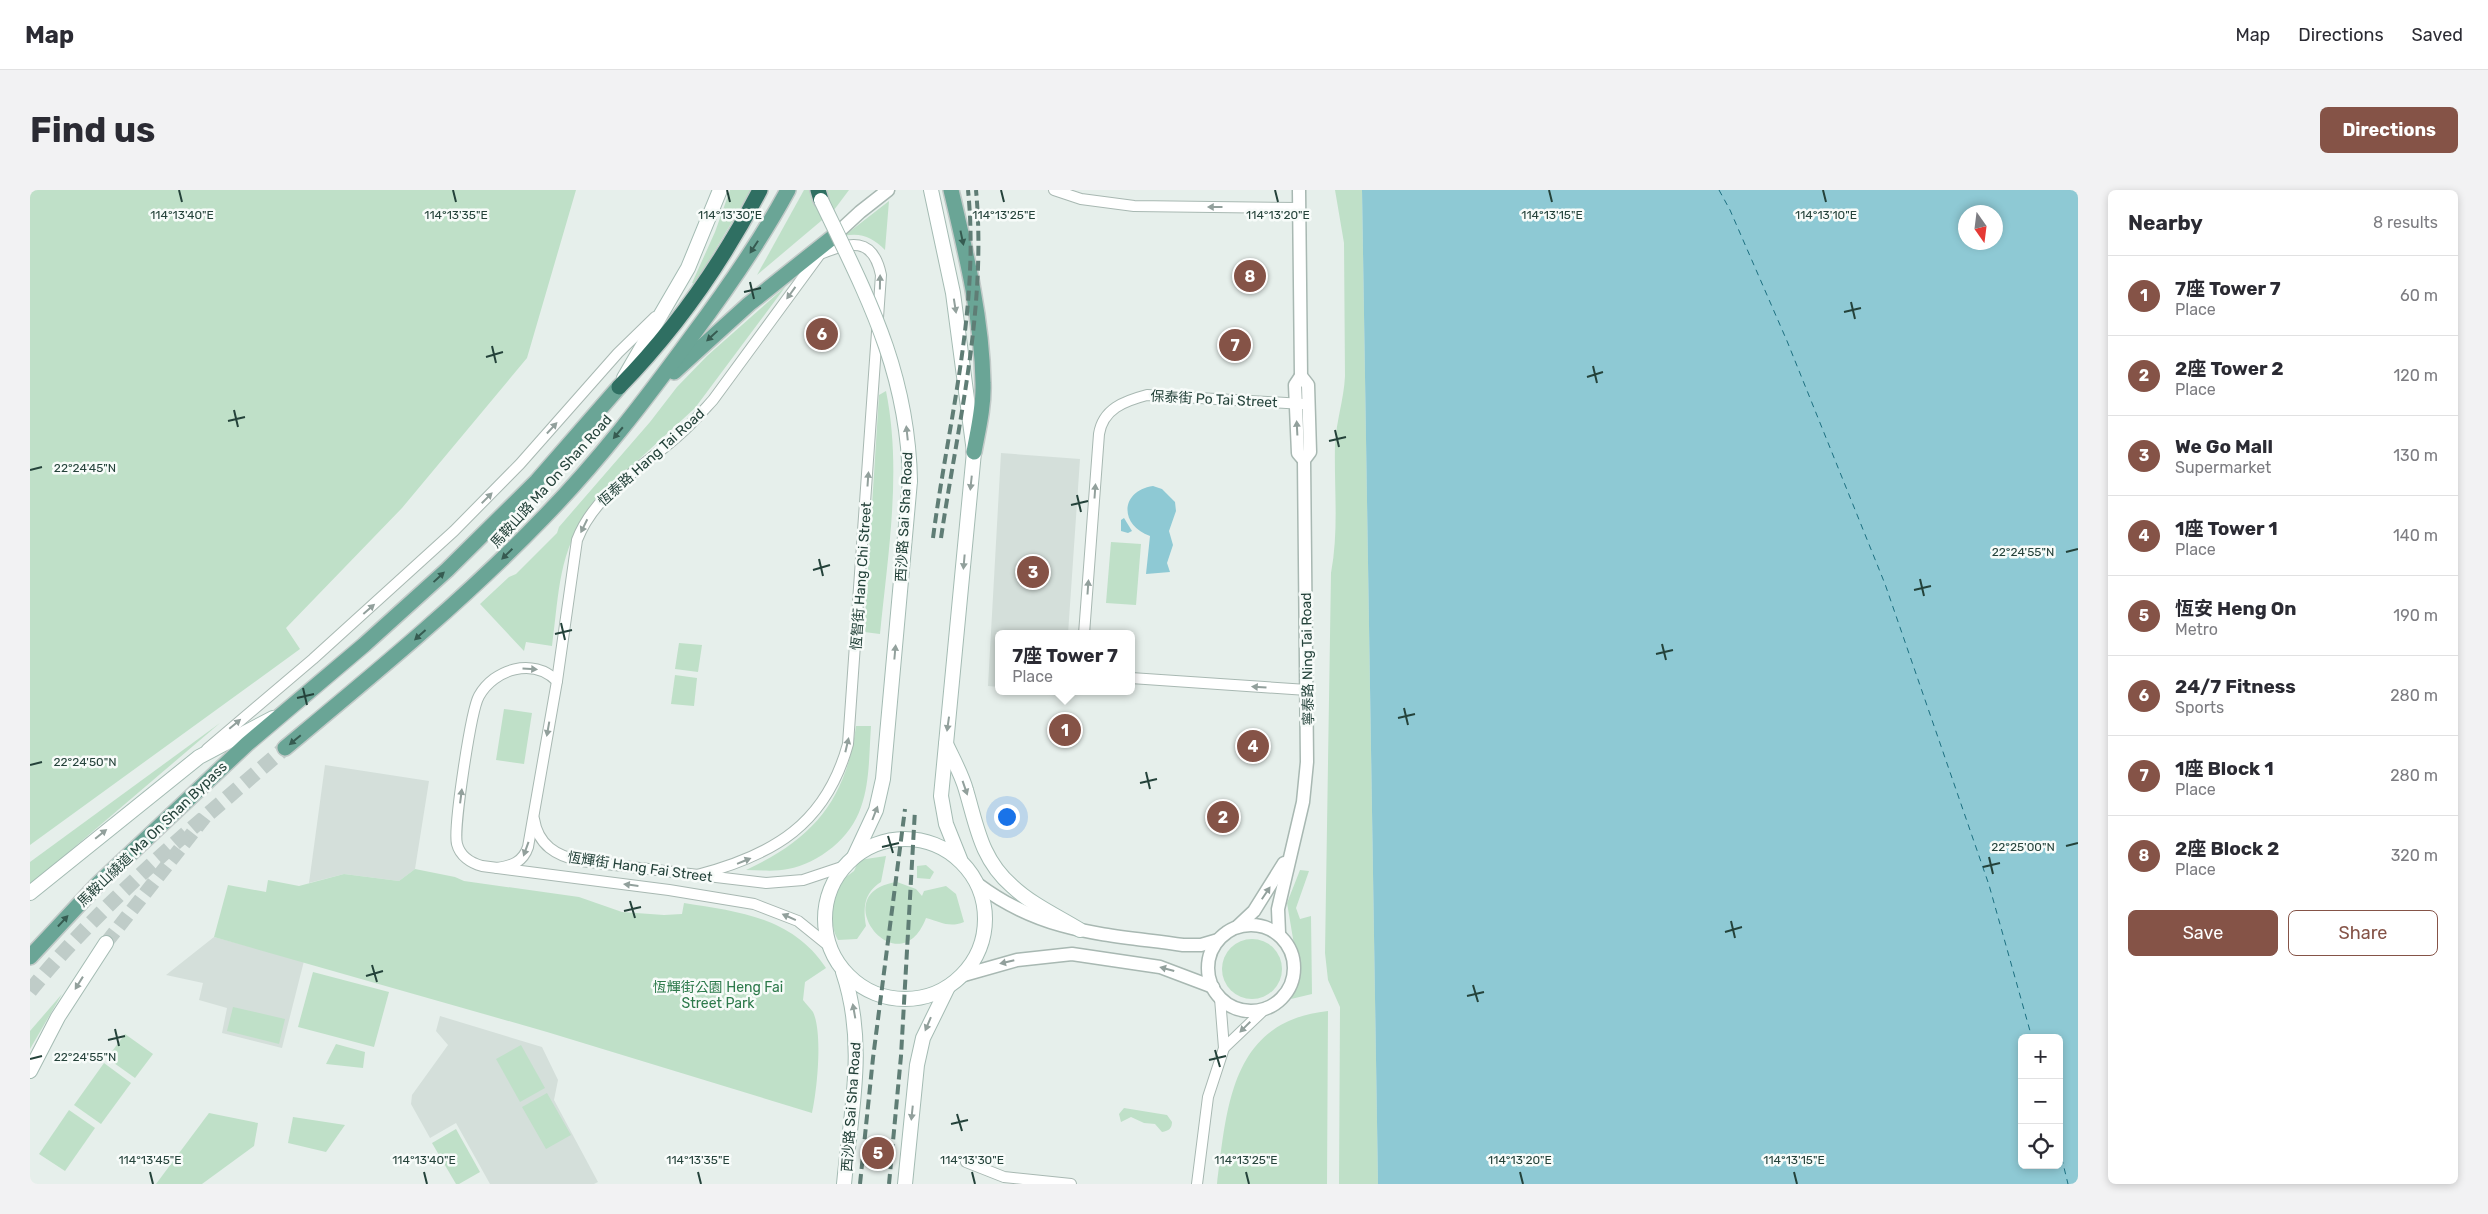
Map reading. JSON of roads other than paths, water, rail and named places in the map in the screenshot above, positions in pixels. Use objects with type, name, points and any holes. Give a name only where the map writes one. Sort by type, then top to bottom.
[{"type":"highway","name":"馬鞍山路 Ma On Shan Road","points":[[619,387],[650,354],[689,305],[727,249],[760,190]]},
{"type":"main road","name":"馬鞍山路 Ma On Shan Road","points":[[30,893],[199,757],[278,716],[364,645],[447,570],[543,474],[619,387],[698,246],[720,190]]},
{"type":"main road","name":"馬鞍山路 Ma On Shan Road","points":[[285,748],[402,651],[509,552],[578,480],[646,398],[743,264],[788,190]]},
{"type":"main road","points":[[931,190],[953,293],[975,415],[974,452],[941,796],[950,837],[960,859],[979,885],[984,900],[985,932],[974,962],[964,975],[948,987],[926,997],[902,1000],[878,995],[864,988],[843,972],[828,946],[825,933],[826,904],[830,889],[849,861],[878,843],[905,838],[932,843],[960,859]]},
{"type":"main road","points":[[951,190],[975,301],[984,385],[975,415]]},
{"type":"main road","name":"西沙路 Sai Sha Road","points":[[817,193],[873,310],[890,352],[903,404],[909,451],[910,481],[883,779],[876,810],[849,861]]},
{"type":"main road","points":[[646,398],[749,304],[834,237]]},
{"type":"main road","name":"馬鞍山繞道 Ma On Shan Bypass","points":[[30,957],[98,884],[278,716]]},
{"type":"main road","points":[[946,744],[966,789],[977,834],[990,861],[1006,881],[1022,895],[1080,930]]},
{"type":"main road","points":[[30,1072],[58,1017],[106,943]]},
{"type":"main road","name":"西沙路 Sai Sha Road","points":[[843,972],[851,996],[857,1045],[844,1184]]},
{"type":"main road","points":[[905,1184],[917,1065],[923,1038],[948,987]]},
{"type":"street","name":"恆泰路 Hang Tai Road","points":[[533,813],[557,681],[578,540],[583,526],[591,512],[617,485],[694,421],[713,400],[834,237],[860,212],[888,190]]},
{"type":"street","points":[[1054,190],[1090,201],[1134,206],[1299,208]]},
{"type":"street","name":"寧泰路 Ning Tai Road","points":[[1278,933],[1278,909],[1298,822],[1305,781],[1308,742],[1304,460],[1310,452],[1302,403],[1308,385],[1302,376],[1299,190]]},
{"type":"street","name":"恆智街 Hang Chi Street","points":[[697,875],[730,867],[762,854],[801,826],[819,807],[832,787],[848,744],[881,275],[876,258],[860,245],[847,244],[820,254]]},
{"type":"street","name":"馬鞍山路 Ma On Shan Road","points":[[199,757],[377,602],[460,525],[520,464],[618,353],[652,321],[675,290]]},
{"type":"street","name":"保泰街 Po Tai Street","points":[[1084,630],[1100,426],[1112,409],[1128,400],[1146,395],[1302,403]]},
{"type":"street","name":"恆輝街 Hang Fai Street","points":[[557,681],[543,670],[515,669],[492,681],[478,698],[466,761],[457,844],[462,854],[475,864],[497,868],[669,890],[754,904],[798,921],[828,946]]},
{"type":"street","points":[[1135,678],[1307,690]]},
{"type":"street","points":[[497,868],[514,864],[526,854],[533,813]]},
{"type":"street","name":"恆輝街 Hang Fai Street","points":[[533,813],[538,834],[544,844],[554,852],[567,858],[766,883],[786,883],[803,880],[849,861]]},
{"type":"street","name":"寧泰路 Ning Tai Road","points":[[1237,927],[1254,911],[1289,855]]},
{"type":"street","points":[[979,885],[1023,913],[1058,926],[1080,930],[1183,946],[1201,945],[1218,940],[1237,927],[1251,925],[1265,927],[1278,933],[1292,956],[1293,974],[1286,992],[1278,1001],[1267,1007],[1255,1010],[1242,1010],[1220,998]]},
{"type":"street","points":[[1197,1184],[1208,1098],[1224,1048],[1220,998],[1213,986],[1208,963],[1218,940]]},
{"type":"street","points":[[964,975],[1017,960],[1072,954],[1160,967],[1213,986]]},
{"type":"street","points":[[1224,1048],[1267,1007]]},
{"type":"street","points":[[966,1162],[1004,1177],[1071,1184]]},
{"type":"water","points":[[1362,190],[2078,190],[2078,1184],[1378,1184]]},
{"type":"water","points":[[1153,486],[1162,489],[1175,502],[1176,511],[1169,531],[1173,545],[1167,563],[1170,572],[1146,574],[1150,536],[1140,531],[1133,524],[1129,517],[1128,509],[1129,501],[1134,494],[1142,489]]},
{"type":"water","points":[[1124,518],[1132,531],[1128,533],[1121,531],[1121,520]]},
{"type":"tunnel","points":[[30,991],[89,925],[120,894],[185,834],[285,748]]},
{"type":"tunnel","points":[[106,943],[205,817]]},
{"type":"railway","points":[[933,538],[961,364],[966,321],[971,234],[968,190]]},
{"type":"railway","points":[[941,538],[969,365],[974,321],[978,278],[976,190]]},
{"type":"railway","points":[[860,1184],[873,1058],[905,809]]},
{"type":"railway","points":[[889,1184],[901,1056],[915,810]]},
{"type":"place","name":"2座 Block 2","points":[[1250,276]]},
{"type":"place","name":"24/7 Fitness","points":[[822,334]]},
{"type":"place","name":"1座 Block 1","points":[[1235,345]]},
{"type":"place","name":"We Go Mall","points":[[1033,572]]},
{"type":"place","name":"7座 Tower 7","points":[[1065,730]]},
{"type":"place","name":"1座 Tower 1","points":[[1253,746]]},
{"type":"place","name":"2座 Tower 2","points":[[1223,817]]},
{"type":"place","name":"恆安 Heng On","points":[[878,1153]]},
{"type":"park label","name":"恆輝街公園 Heng Fai Street Park","points":[[718,996]]}]
